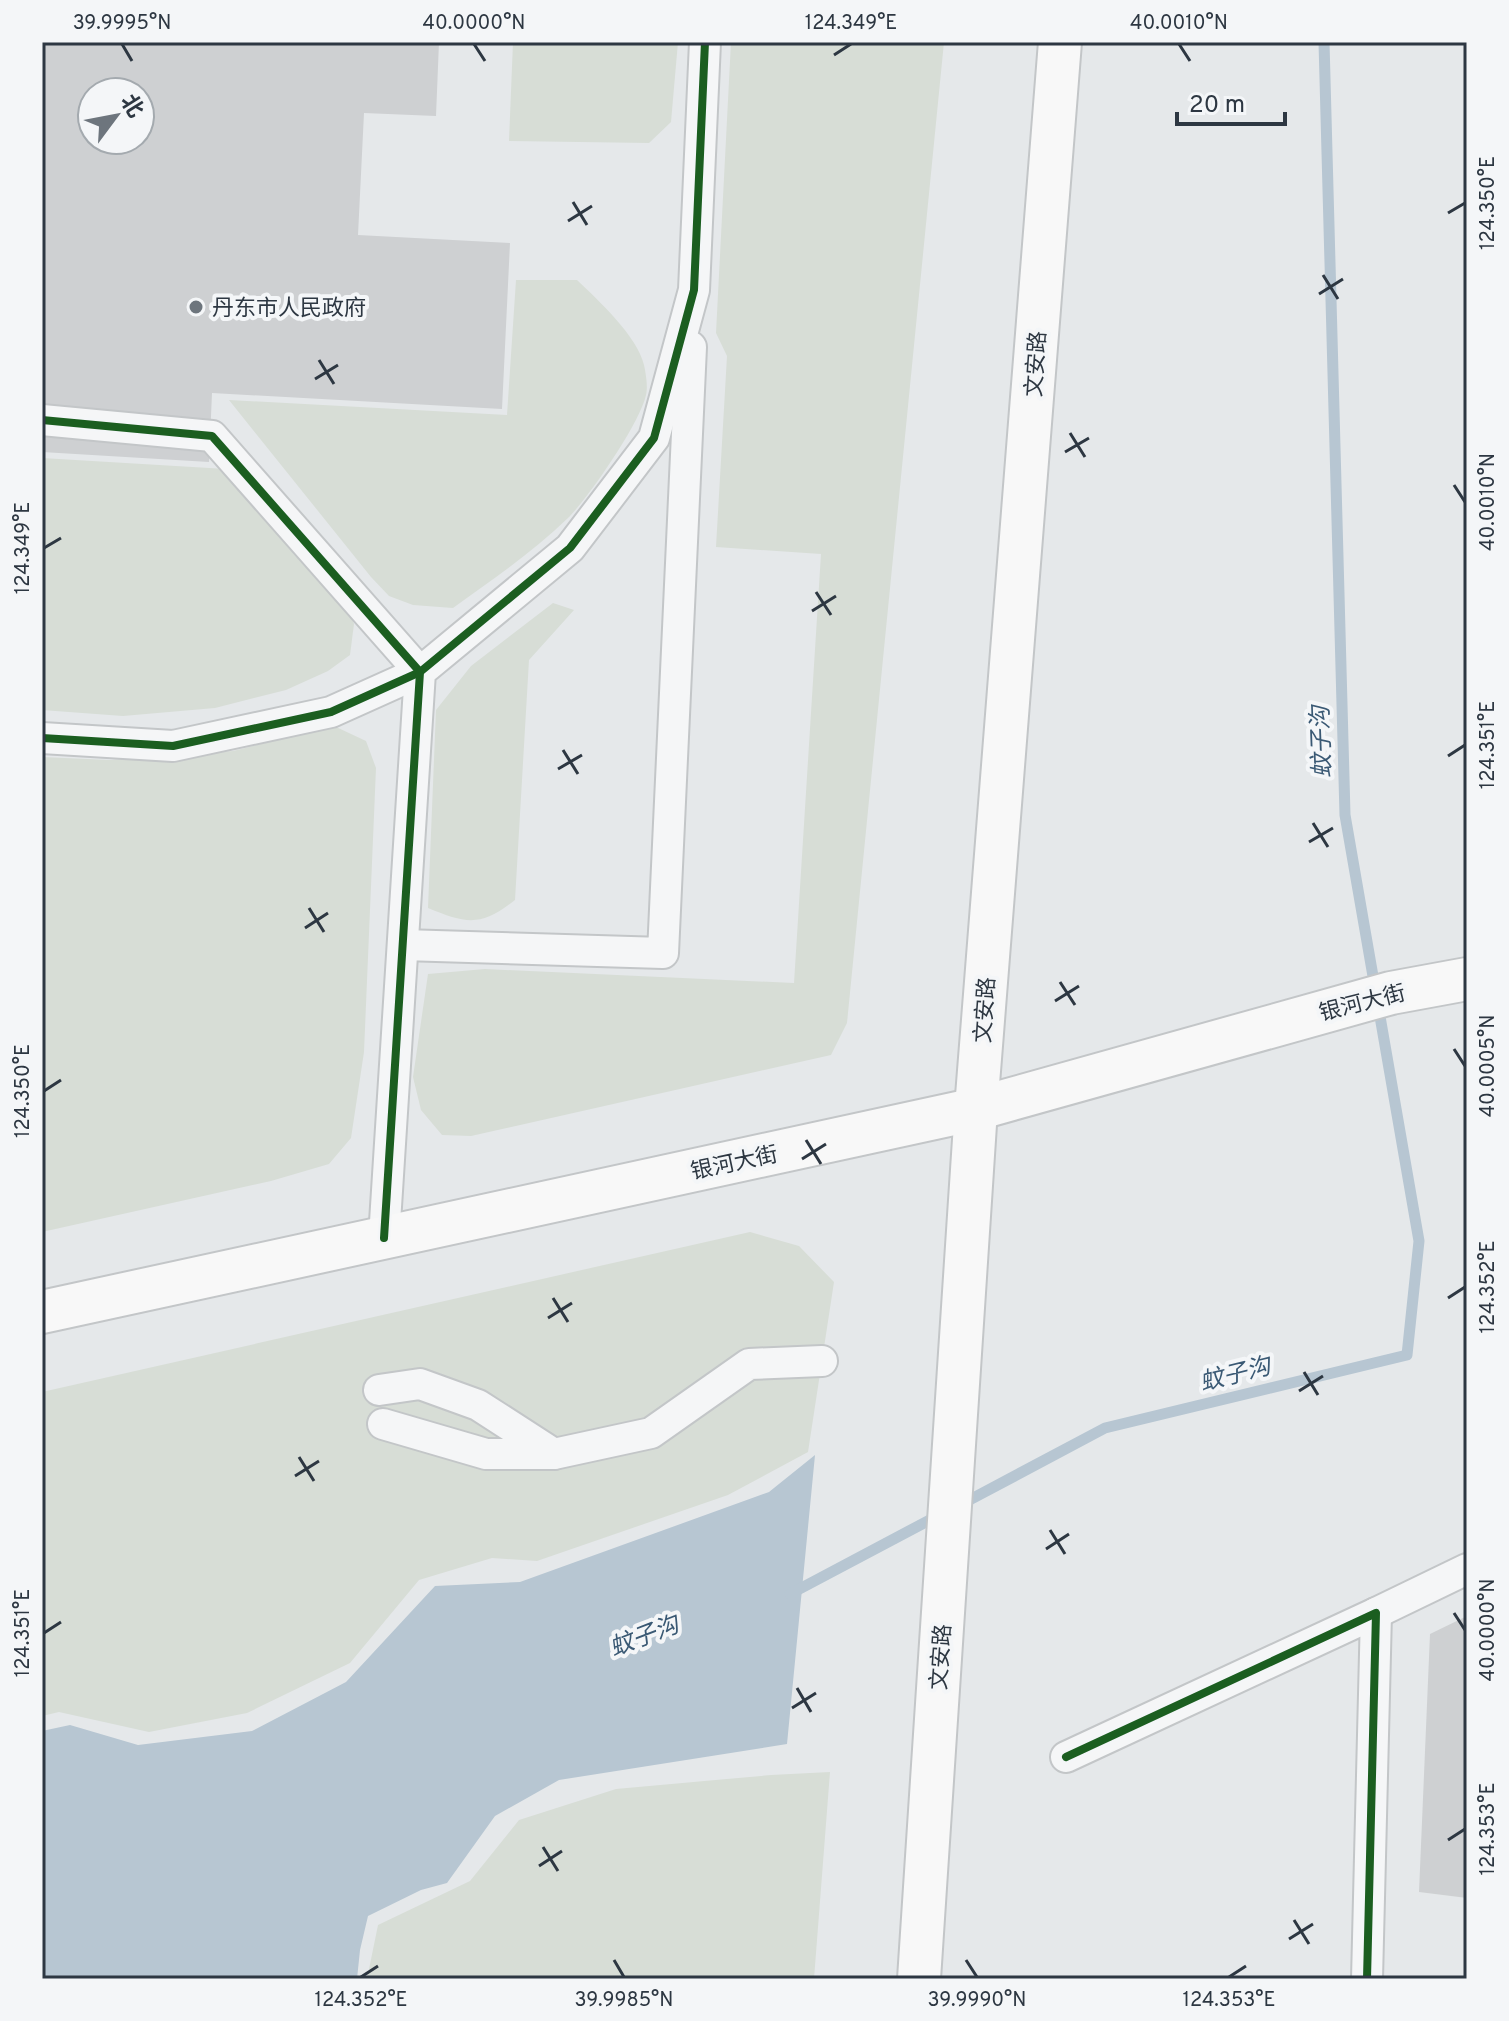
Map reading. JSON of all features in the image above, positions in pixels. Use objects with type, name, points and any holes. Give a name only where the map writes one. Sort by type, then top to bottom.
[{"type":"main road","name":"文安路","points":[[919,1979],[976,1109],[1060,42]]},
{"type":"main road","name":"银河大街","points":[[42,1312],[976,1109],[1377,997],[1467,979]]},
{"type":"street","points":[[403,945],[663,953],[705,42]]},
{"type":"street","points":[[42,738],[173,746],[331,712],[420,672],[570,548],[654,438],[694,290]]},
{"type":"street","points":[[42,420],[212,436],[420,672],[384,1238]]},
{"type":"street","points":[[383,1424],[486,1454],[554,1454],[651,1433],[749,1364],[822,1361]]},
{"type":"street","points":[[379,1390],[420,1384],[478,1405],[554,1454]]},
{"type":"street","points":[[1066,1757],[1467,1569]]},
{"type":"street","points":[[1367,1979],[1376,1613]]},
{"type":"shaded area","points":[[513,42],[678,42],[671,122],[649,143],[509,141]]},
{"type":"shaded area","points":[[731,42],[944,42],[847,1023],[831,1055],[471,1136],[442,1135],[421,1110],[413,1077],[428,974],[485,969],[794,983],[821,554],[716,547],[727,356],[716,333]]},
{"type":"shaded area","points":[[516,280],[577,280],[634,343],[644,365],[646,395],[613,459],[577,508],[555,530],[453,608],[413,605],[389,596],[371,577],[229,400],[507,415]]},
{"type":"shaded area","points":[[42,458],[226,469],[346,604],[354,624],[350,655],[328,671],[286,690],[215,708],[123,716],[42,710]]},
{"type":"shaded area","points":[[553,603],[574,610],[529,660],[515,900],[493,915],[473,920],[428,908],[436,710],[471,666]]},
{"type":"shaded area","points":[[334,726],[366,741],[376,768],[364,1052],[351,1138],[329,1164],[271,1181],[42,1232],[42,757],[110,760],[233,751]]},
{"type":"shaded area","points":[[750,1232],[799,1246],[834,1282],[808,1452],[728,1495],[537,1561],[492,1558],[419,1580],[350,1663],[247,1713],[149,1732],[59,1712],[42,1716],[42,1392]]},
{"type":"shaded area","points":[[830,1772],[814,1979],[367,1979],[378,1925],[470,1881],[519,1820],[616,1789]]},
{"type":"water","points":[[815,1455],[787,1744],[559,1780],[495,1816],[447,1883],[421,1890],[368,1916],[357,1979],[42,1979],[42,1731],[70,1725],[138,1745],[252,1731],[346,1682],[435,1586],[520,1582],[769,1492]]},
{"type":"building","points":[[42,42],[439,42],[436,116],[364,113],[358,235],[510,243],[502,409],[212,393],[209,462],[42,452]]},
{"type":"building","points":[[1467,1616],[1467,1898],[1419,1892],[1430,1634]]},
{"type":"waterway","name":"蚊子沟","points":[[960,1505],[1105,1428],[1407,1355],[1419,1241],[1345,815],[1324,42]]},
{"type":"waterway","name":"蚊子沟","points":[[790,1594],[941,1514]]},
{"type":"cycle path","points":[[384,1238],[420,672],[570,548],[654,438],[694,290],[705,42]]},
{"type":"cycle path","points":[[42,420],[212,436],[420,672],[331,712],[173,746],[42,738]]},
{"type":"cycle path","points":[[1066,1757],[1376,1613],[1367,1979]]},
{"type":"place","name":"丹东市人民政府","points":[[196,307]]}]
